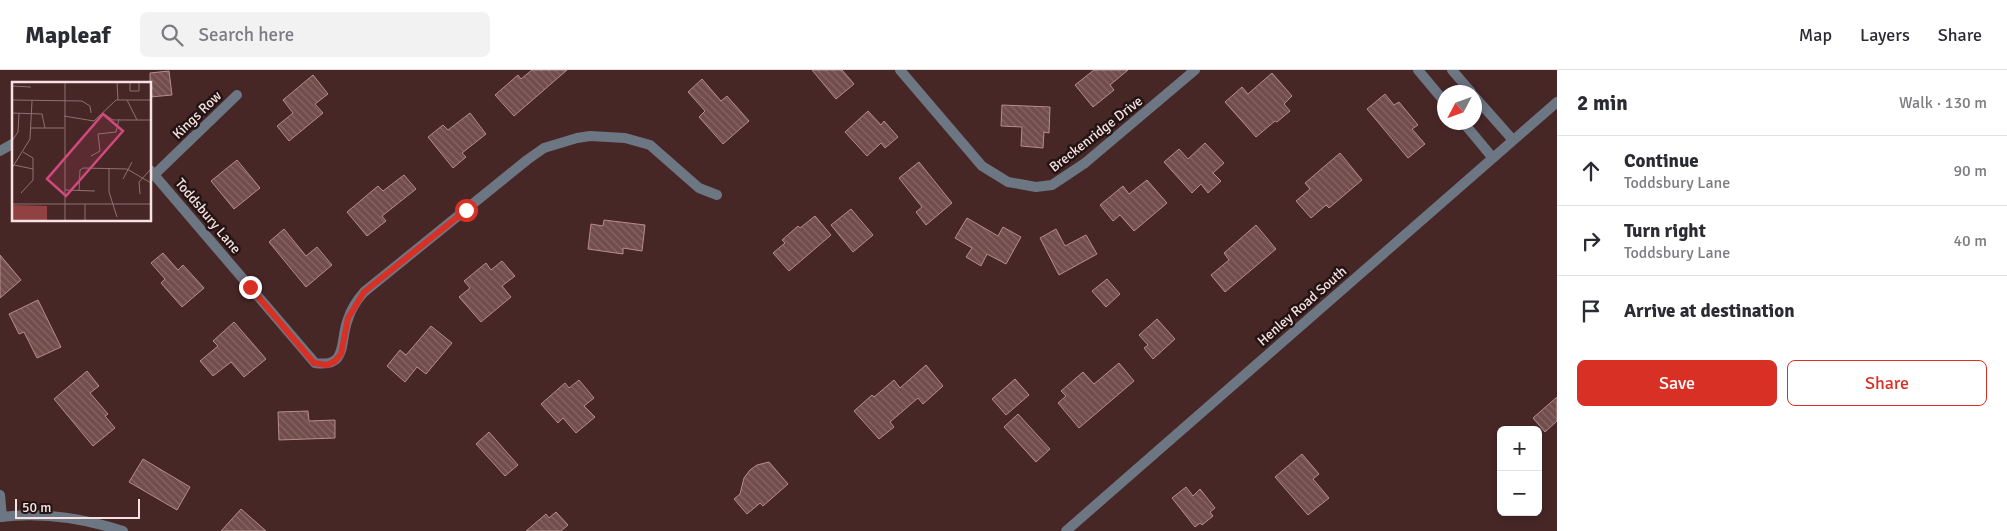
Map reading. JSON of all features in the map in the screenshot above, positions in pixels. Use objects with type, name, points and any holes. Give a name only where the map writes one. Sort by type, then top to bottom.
[{"type":"street","name":"Breckenridge Drive","points":[[900,70],[982,166],[1008,182],[1036,187],[1052,185],[1085,163],[1196,70]]},
{"type":"street","points":[[1418,70],[1437,93]]},
{"type":"street","points":[[1452,70],[1465,85]]},
{"type":"street","name":"Kings Row","points":[[152,172],[236,95]]},
{"type":"street","name":"Henley Road South","points":[[1066,531],[1492,156],[1557,102]]},
{"type":"street","points":[[1482,105],[1512,139]]},
{"type":"street","points":[[1470,130],[1492,156]]},
{"type":"street","name":"Toddsbury Lane","points":[[152,172],[314,363],[327,365],[335,361],[341,354],[348,318],[364,292],[544,148],[558,142],[590,136],[625,138],[650,145],[699,188],[717,195]]},
{"type":"street","points":[[0,151],[12,145]]},
{"type":"street","points":[[0,496],[1,517],[43,516],[68,518],[98,523],[122,531]]},
{"type":"building","points":[[532,70],[567,70],[514,116],[495,95],[518,75],[521,79]]},
{"type":"building","points":[[812,70],[842,70],[854,84],[836,99]]},
{"type":"building","points":[[1094,70],[1128,70],[1110,85],[1114,90],[1093,107],[1075,85]]},
{"type":"building","points":[[169,71],[172,95],[151,97],[150,73]]},
{"type":"building","points":[[1272,73],[1292,96],[1284,104],[1290,111],[1256,137],[1225,102],[1242,87],[1248,94]]},
{"type":"building","points":[[313,75],[328,94],[315,104],[323,113],[289,141],[277,126],[293,113],[283,100]]},
{"type":"building","points":[[702,79],[721,101],[727,96],[749,121],[723,144],[699,117],[705,111],[688,92]]},
{"type":"building","points":[[1385,94],[1394,105],[1399,102],[1418,125],[1412,129],[1425,144],[1408,158],[1367,109]]},
{"type":"building","points":[[1002,105],[1050,107],[1049,133],[1044,132],[1043,148],[1021,146],[1022,127],[1001,126]]},
{"type":"building","points":[[868,111],[881,125],[884,121],[898,137],[885,148],[881,143],[867,156],[845,132]]},
{"type":"building","points":[[470,113],[486,134],[462,153],[466,157],[453,168],[428,137],[443,125],[448,130]]},
{"type":"building","points":[[1205,143],[1224,163],[1213,173],[1221,181],[1208,193],[1201,184],[1192,193],[1164,162],[1179,149],[1188,159]]},
{"type":"building","points":[[1340,153],[1362,180],[1329,208],[1326,205],[1311,218],[1296,201],[1310,189],[1305,183]]},
{"type":"building","points":[[237,160],[260,188],[234,209],[211,181]]},
{"type":"building","points":[[919,162],[952,203],[926,225],[916,212],[922,207],[899,178]]},
{"type":"building","points":[[404,175],[416,189],[382,216],[386,221],[367,236],[347,212],[378,186],[383,191]]},
{"type":"building","points":[[1147,180],[1167,203],[1134,231],[1120,215],[1113,221],[1100,205],[1123,186],[1129,194]]},
{"type":"building","points":[[851,209],[873,235],[853,252],[831,225]]},
{"type":"building","points":[[815,216],[831,235],[789,271],[773,253],[785,243],[782,240],[798,226],[800,228]]},
{"type":"building","points":[[967,218],[998,236],[1003,227],[1021,237],[1006,264],[987,254],[981,266],[966,257],[972,248],[955,238]]},
{"type":"building","points":[[604,220],[645,225],[642,251],[623,248],[623,254],[588,249],[591,224],[603,226]]},
{"type":"building","points":[[1256,225],[1276,249],[1225,292],[1211,275],[1229,260],[1224,253]]},
{"type":"building","points":[[284,229],[306,256],[317,247],[332,265],[306,287],[269,242]]},
{"type":"building","points":[[1056,229],[1065,246],[1086,235],[1097,254],[1059,275],[1040,238]]},
{"type":"building","points":[[163,253],[178,270],[183,265],[204,288],[182,307],[161,283],[165,279],[151,263]]},
{"type":"building","points":[[0,255],[21,280],[0,298]]},
{"type":"building","points":[[502,261],[515,276],[502,286],[511,297],[481,322],[459,297],[470,288],[464,281],[486,263],[491,270]]},
{"type":"building","points":[[1107,279],[1120,294],[1106,307],[1092,291]]},
{"type":"building","points":[[38,300],[61,347],[37,358],[24,332],[19,334],[9,314]]},
{"type":"building","points":[[1157,319],[1175,339],[1153,359],[1144,348],[1148,345],[1139,335]]},
{"type":"building","points":[[234,322],[266,359],[244,377],[231,362],[213,376],[200,361],[218,346],[213,341]]},
{"type":"building","points":[[431,326],[452,343],[426,374],[417,367],[405,382],[387,366],[400,350],[406,355]]},
{"type":"building","points":[[1119,363],[1134,381],[1079,428],[1058,403],[1066,396],[1061,391],[1083,372],[1094,384]]},
{"type":"building","points":[[926,365],[943,386],[923,404],[918,398],[890,422],[894,427],[879,439],[854,411],[872,395],[874,397],[894,380],[900,388]]},
{"type":"building","points":[[87,371],[99,386],[90,393],[108,414],[105,416],[115,428],[93,446],[54,399]]},
{"type":"building","points":[[1015,379],[1029,395],[1006,415],[992,399]]},
{"type":"building","points":[[579,380],[594,398],[584,406],[595,417],[576,433],[563,418],[558,423],[541,404],[565,383],[569,388]]},
{"type":"building","points":[[1557,397],[1557,421],[1545,432],[1542,426],[1533,418]]},
{"type":"building","points":[[308,411],[309,421],[335,420],[335,438],[279,440],[278,412]]},
{"type":"building","points":[[1018,414],[1050,449],[1036,462],[1004,427]]},
{"type":"building","points":[[489,432],[518,465],[505,476],[476,444]]},
{"type":"building","points":[[1302,454],[1319,474],[1313,479],[1329,498],[1308,515],[1275,477]]},
{"type":"building","points":[[143,459],[190,487],[177,510],[129,482]]},
{"type":"building","points":[[769,462],[788,484],[763,506],[760,503],[747,514],[734,499],[740,494],[744,478],[750,470],[757,465]]},
{"type":"building","points":[[1186,487],[1193,496],[1200,489],[1215,508],[1210,512],[1213,516],[1202,525],[1200,523],[1195,527],[1172,498]]},
{"type":"building","points":[[241,509],[266,531],[221,531]]},
{"type":"building","points":[[556,512],[568,525],[561,531],[526,531],[546,514],[549,518]]},
{"type":"route","points":[[250,287],[314,363],[327,365],[335,361],[341,354],[344,330],[348,318],[354,304],[364,292],[466,210]]}]
